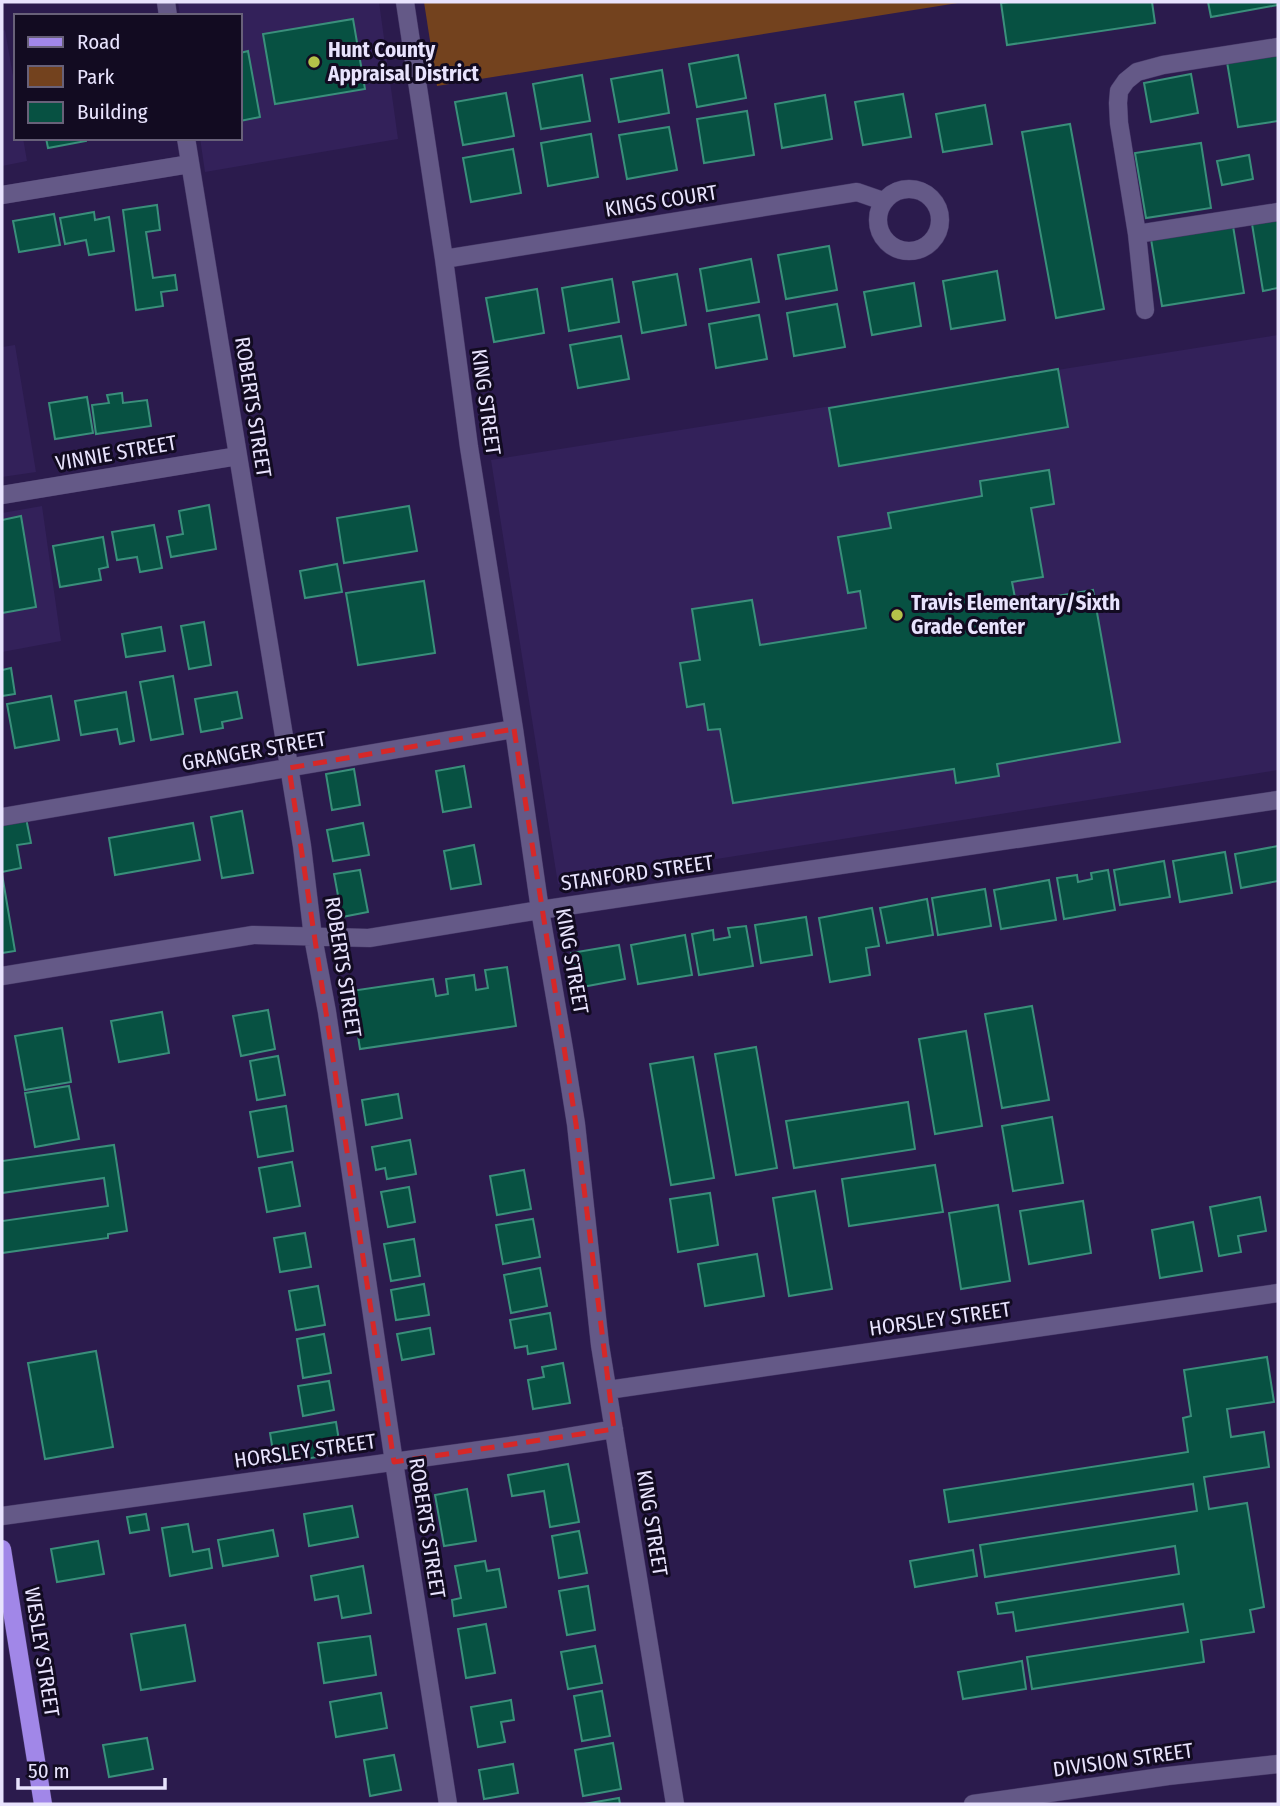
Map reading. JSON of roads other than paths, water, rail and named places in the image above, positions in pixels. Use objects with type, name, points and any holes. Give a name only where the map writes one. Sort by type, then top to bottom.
[{"type":"main road","name":"WESLEY STREET","points":[[2,1549],[43,1804]]},
{"type":"street","name":"KING STREET","points":[[405,2],[469,447],[540,910],[576,1124],[600,1345],[675,1804]]},
{"type":"street","points":[[1145,310],[1137,234],[1119,123],[1119,91],[1137,72],[1163,65],[1278,47]]},
{"type":"street","name":"ROBERTS STREET","points":[[186,140],[302,846],[313,937],[347,1139],[448,1804]]},
{"type":"street","points":[[2,195],[190,164]]},
{"type":"street","name":"KINGS COURT","points":[[444,259],[857,192],[883,201]]},
{"type":"street","points":[[1137,234],[1278,212]]},
{"type":"street","name":"VINNIE STREET","points":[[2,495],[237,456]]},
{"type":"street","name":"GRANGER STREET","points":[[2,817],[514,729]]},
{"type":"street","name":"STANFORD STREET","points":[[2,976],[253,935],[369,938],[1278,800]]},
{"type":"street","name":"HORSLEY STREET","points":[[608,1390],[1278,1293]]},
{"type":"street","name":"HORSLEY STREET","points":[[2,1516],[614,1429]]},
{"type":"street","name":"DIVISION STREET","points":[[973,1804],[1168,1776],[1278,1764]]},
{"type":"place","name":"Hunt County Appraisal District","points":[[314,62]]},
{"type":"place","name":"Travis Elementary/Sixth Grade Center","points":[[897,615]]}]
